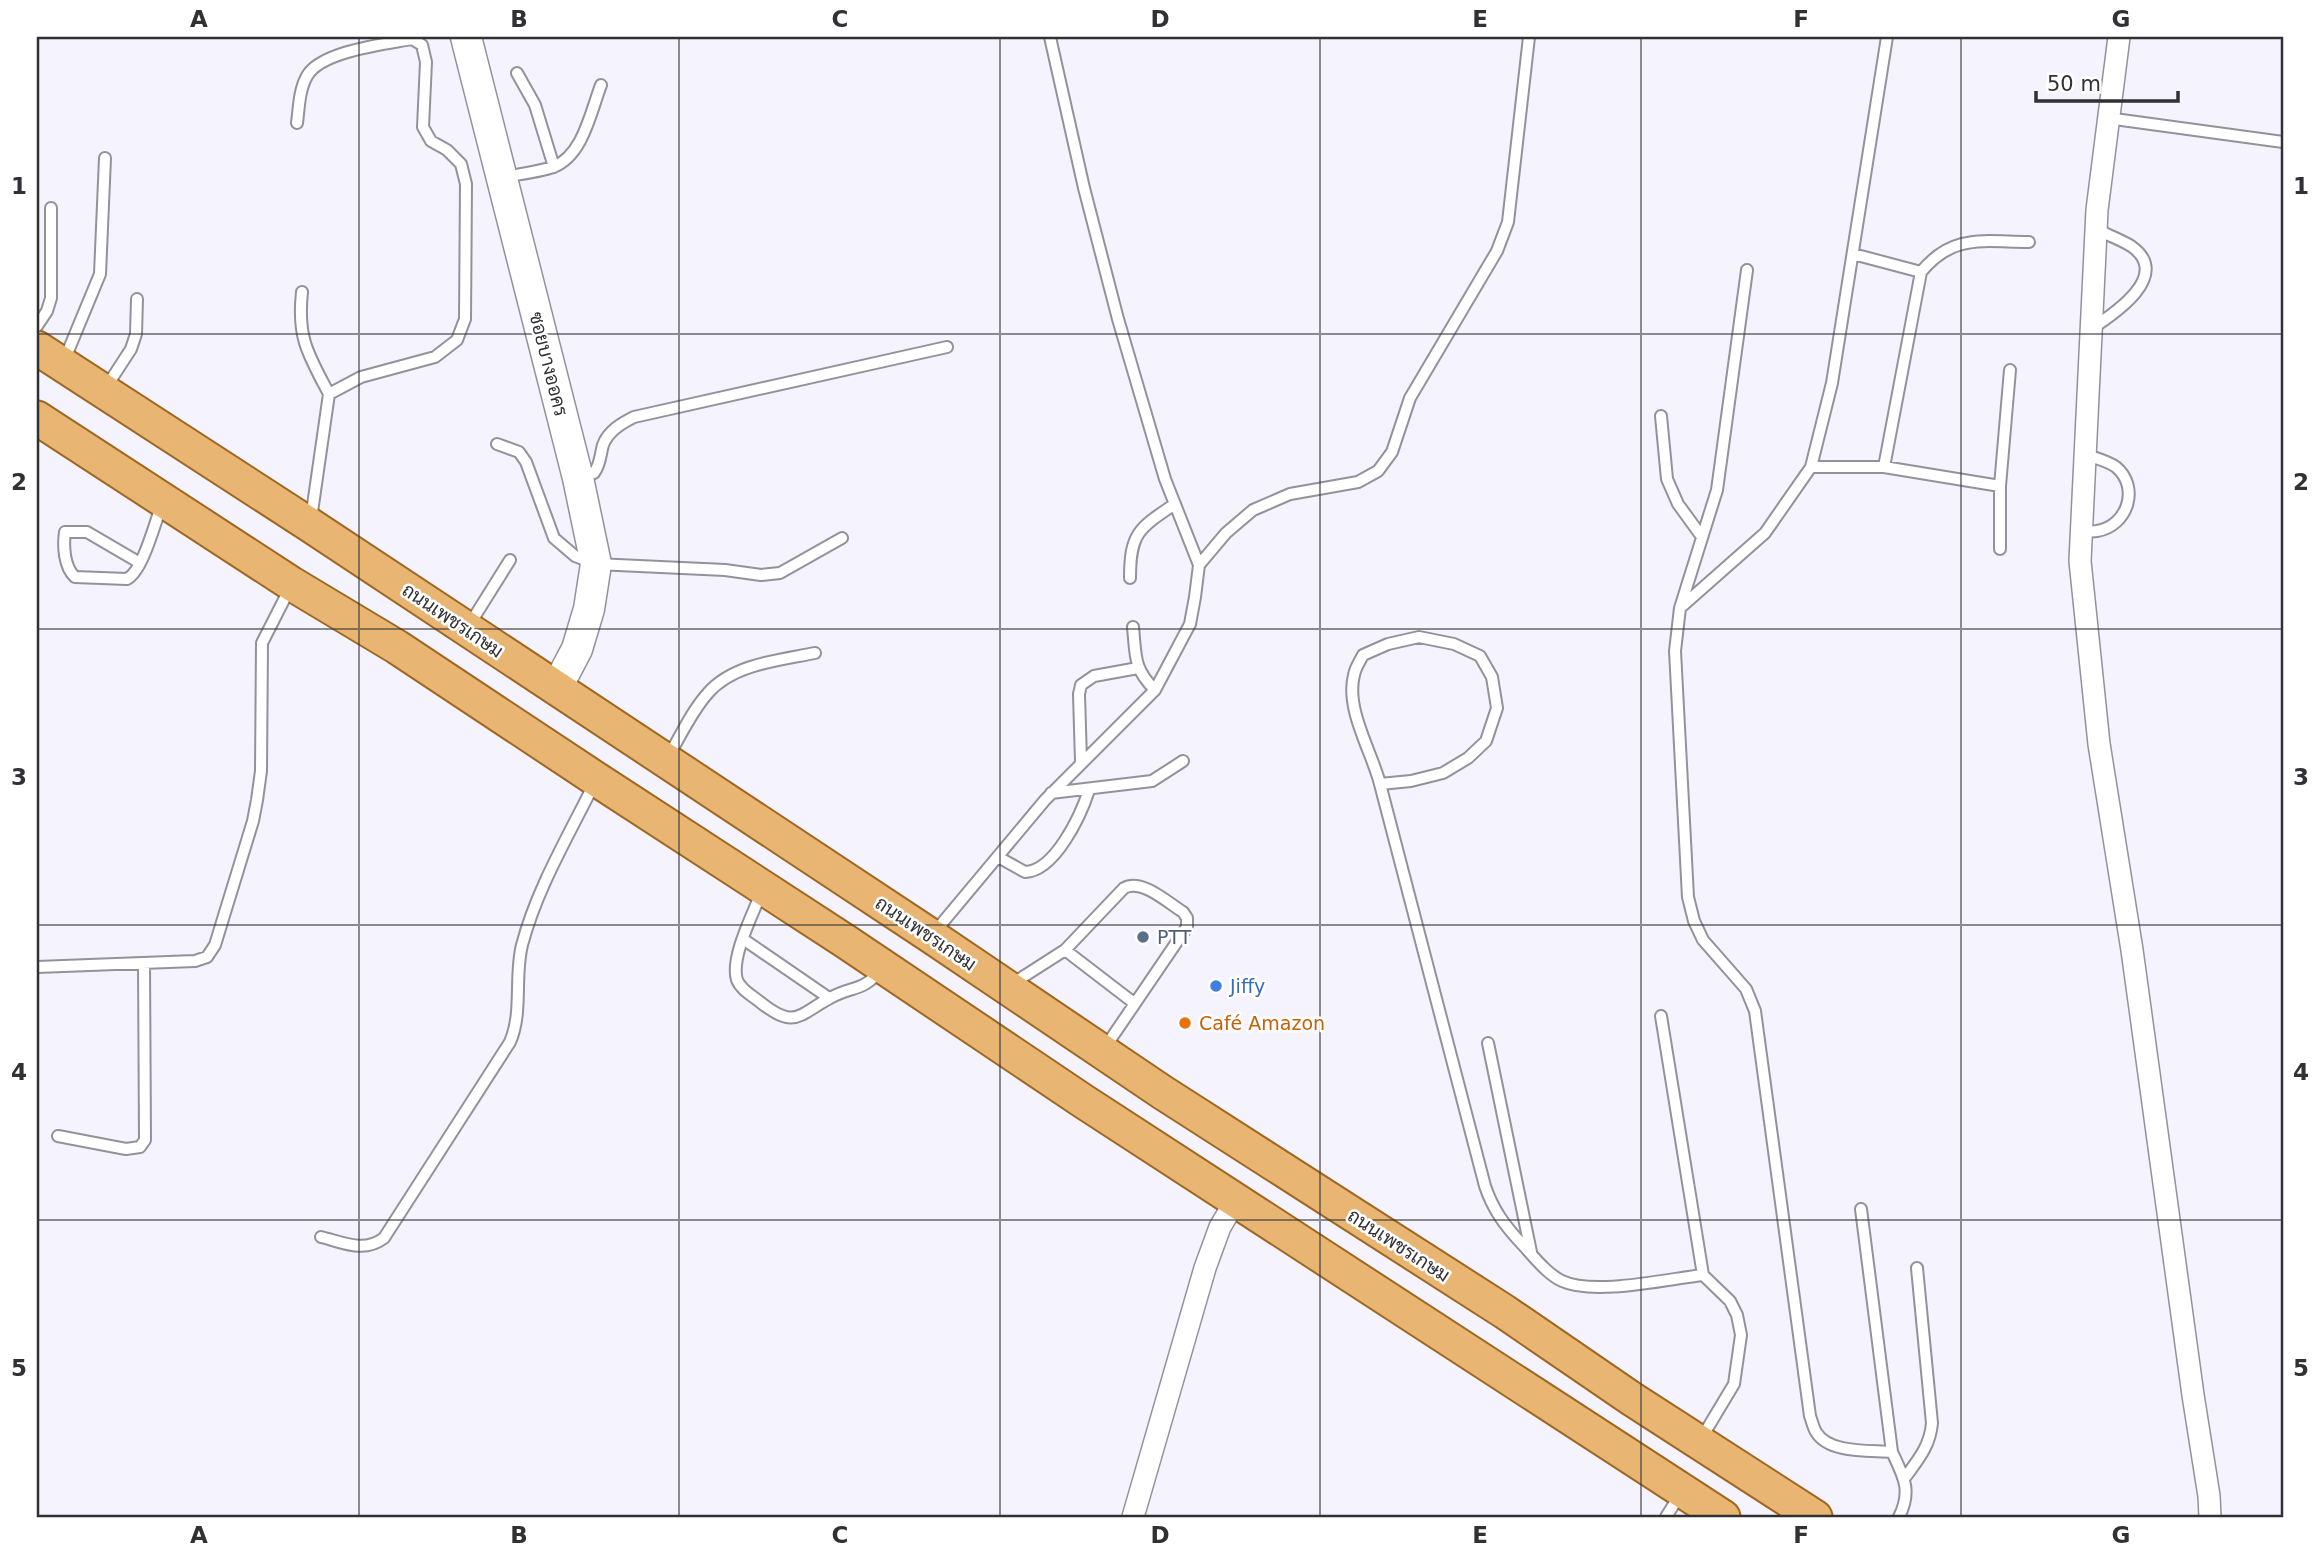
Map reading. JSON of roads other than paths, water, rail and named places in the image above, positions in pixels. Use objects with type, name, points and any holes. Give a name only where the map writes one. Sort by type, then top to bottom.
[{"type":"main road","name":"ถนนเพชรเกษม","points":[[50,357],[310,525],[1006,988],[1815,1517]]},
{"type":"main road","points":[[37,418],[163,502],[397,647],[1236,1200],[1674,1504],[1723,1517]]},
{"type":"street","name":"ซอยบางออคร","points":[[467,37],[578,478],[596,564],[589,609],[577,649],[556,689]]},
{"type":"street","points":[[2119,37],[2107,118],[2096,229],[2080,561],[2099,744],[2132,950],[2210,1517]]},
{"type":"street","points":[[1133,1517],[1205,1268],[1220,1227],[1236,1200]]},
{"type":"lane","points":[[931,936],[1051,793],[1155,690],[1190,624],[1199,565],[1165,479],[1118,319],[1084,188],[1050,37]]},
{"type":"lane","points":[[1199,565],[1226,533],[1253,510],[1290,494],[1358,482],[1378,471],[1392,452],[1410,398],[1497,251],[1508,222],[1530,37]]},
{"type":"lane","points":[[1680,608],[1765,533],[1811,467],[1832,383],[1887,37]]},
{"type":"lane","points":[[298,123],[300,95],[308,74],[319,65],[342,53],[412,38],[422,45],[426,62],[423,127],[431,141],[447,150],[461,164],[466,184],[466,319],[457,340],[435,357],[361,377],[329,394]]},
{"type":"lane","points":[[517,73],[535,105],[554,167]]},
{"type":"lane","points":[[502,178],[554,167],[568,158],[582,136],[601,85]]},
{"type":"lane","points":[[2107,118],[2283,142]]},
{"type":"lane","points":[[50,357],[100,274],[105,158]]},
{"type":"lane","points":[[37,326],[47,311],[51,298],[51,208]]},
{"type":"lane","points":[[2091,329],[2125,306],[2140,288],[2146,272],[2141,257],[2133,247],[2096,229]]},
{"type":"lane","points":[[1884,467],[1921,272],[1934,256],[1963,242],[2029,242]]},
{"type":"lane","points":[[1853,254],[1921,272]]},
{"type":"lane","points":[[1747,270],[1717,490],[1680,608],[1675,651],[1688,897],[1694,921],[1703,940],[1746,989],[1755,1011],[1810,1416],[1817,1434],[1828,1444],[1842,1448],[1892,1452]]},
{"type":"lane","points":[[302,292],[299,315],[301,335],[309,357],[329,394],[310,525]]},
{"type":"lane","points":[[103,391],[131,349],[136,334],[137,299]]},
{"type":"lane","points":[[578,478],[594,473],[601,459],[604,442],[618,425],[634,417],[947,348]]},
{"type":"lane","points":[[2000,549],[2000,486],[2010,370]]},
{"type":"lane","points":[[1661,416],[1667,479],[1678,503],[1702,537]]},
{"type":"lane","points":[[497,444],[519,452],[526,462],[554,538],[575,556],[596,564],[725,570],[761,575],[780,573],[842,538]]},
{"type":"lane","points":[[2081,531],[2098,531],[2114,524],[2124,513],[2130,494],[2127,480],[2114,466],[2084,454]]},
{"type":"lane","points":[[1811,467],[1884,467],[2000,486]]},
{"type":"lane","points":[[140,563],[87,532],[65,532],[68,568],[75,577],[127,579],[133,576],[140,563],[163,502]]},
{"type":"lane","points":[[1130,578],[1133,542],[1146,523],[1175,504]]},
{"type":"lane","points":[[466,629],[509,560]]},
{"type":"lane","points":[[37,967],[195,961],[207,957],[215,945],[257,800],[261,771],[262,643],[292,584]]},
{"type":"lane","points":[[1133,627],[1138,668],[1155,690]]},
{"type":"lane","points":[[1380,784],[1410,781],[1443,773],[1468,758],[1486,741],[1497,708],[1492,677],[1480,656],[1454,643],[1419,637],[1388,643],[1363,654],[1353,676],[1354,703],[1359,727],[1380,784],[1491,1205],[1502,1223],[1563,1282],[1597,1288],[1703,1275]]},
{"type":"lane","points":[[666,761],[698,706],[710,691],[726,678],[767,663],[815,653]]},
{"type":"lane","points":[[1081,762],[1081,685],[1094,676],[1138,668]]},
{"type":"lane","points":[[1051,793],[1152,781],[1182,761]]},
{"type":"lane","points":[[321,1237],[363,1247],[373,1246],[384,1238],[510,1042],[516,1025],[521,950],[530,918],[596,779]]},
{"type":"lane","points":[[998,857],[1025,872],[1041,868],[1078,821],[1090,790]]},
{"type":"lane","points":[[1006,988],[1065,950],[1130,884],[1139,885],[1183,912],[1187,918],[1186,927],[1102,1051]]},
{"type":"lane","points":[[763,887],[743,939],[737,961],[737,979],[741,986],[773,1012],[781,1017],[795,1018],[805,1015],[829,999],[870,983],[883,966]]},
{"type":"lane","points":[[743,939],[829,999]]},
{"type":"lane","points":[[1065,950],[1135,1003]]},
{"type":"lane","points":[[58,1136],[127,1149],[140,1147],[145,1140],[144,962]]},
{"type":"lane","points":[[1661,1016],[1703,1275],[1730,1301],[1737,1315],[1741,1335],[1734,1384],[1699,1441]]},
{"type":"lane","points":[[1488,1043],[1532,1254]]},
{"type":"lane","points":[[1861,1209],[1892,1452],[1904,1479],[1907,1497],[1899,1517]]},
{"type":"lane","points":[[1904,1479],[1923,1454],[1932,1423],[1917,1268]]},
{"type":"place","name":"PTT","points":[[1143,937]]},
{"type":"place","name":"Jiffy","points":[[1216,986]]},
{"type":"place","name":"Café Amazon","points":[[1185,1023]]}]
